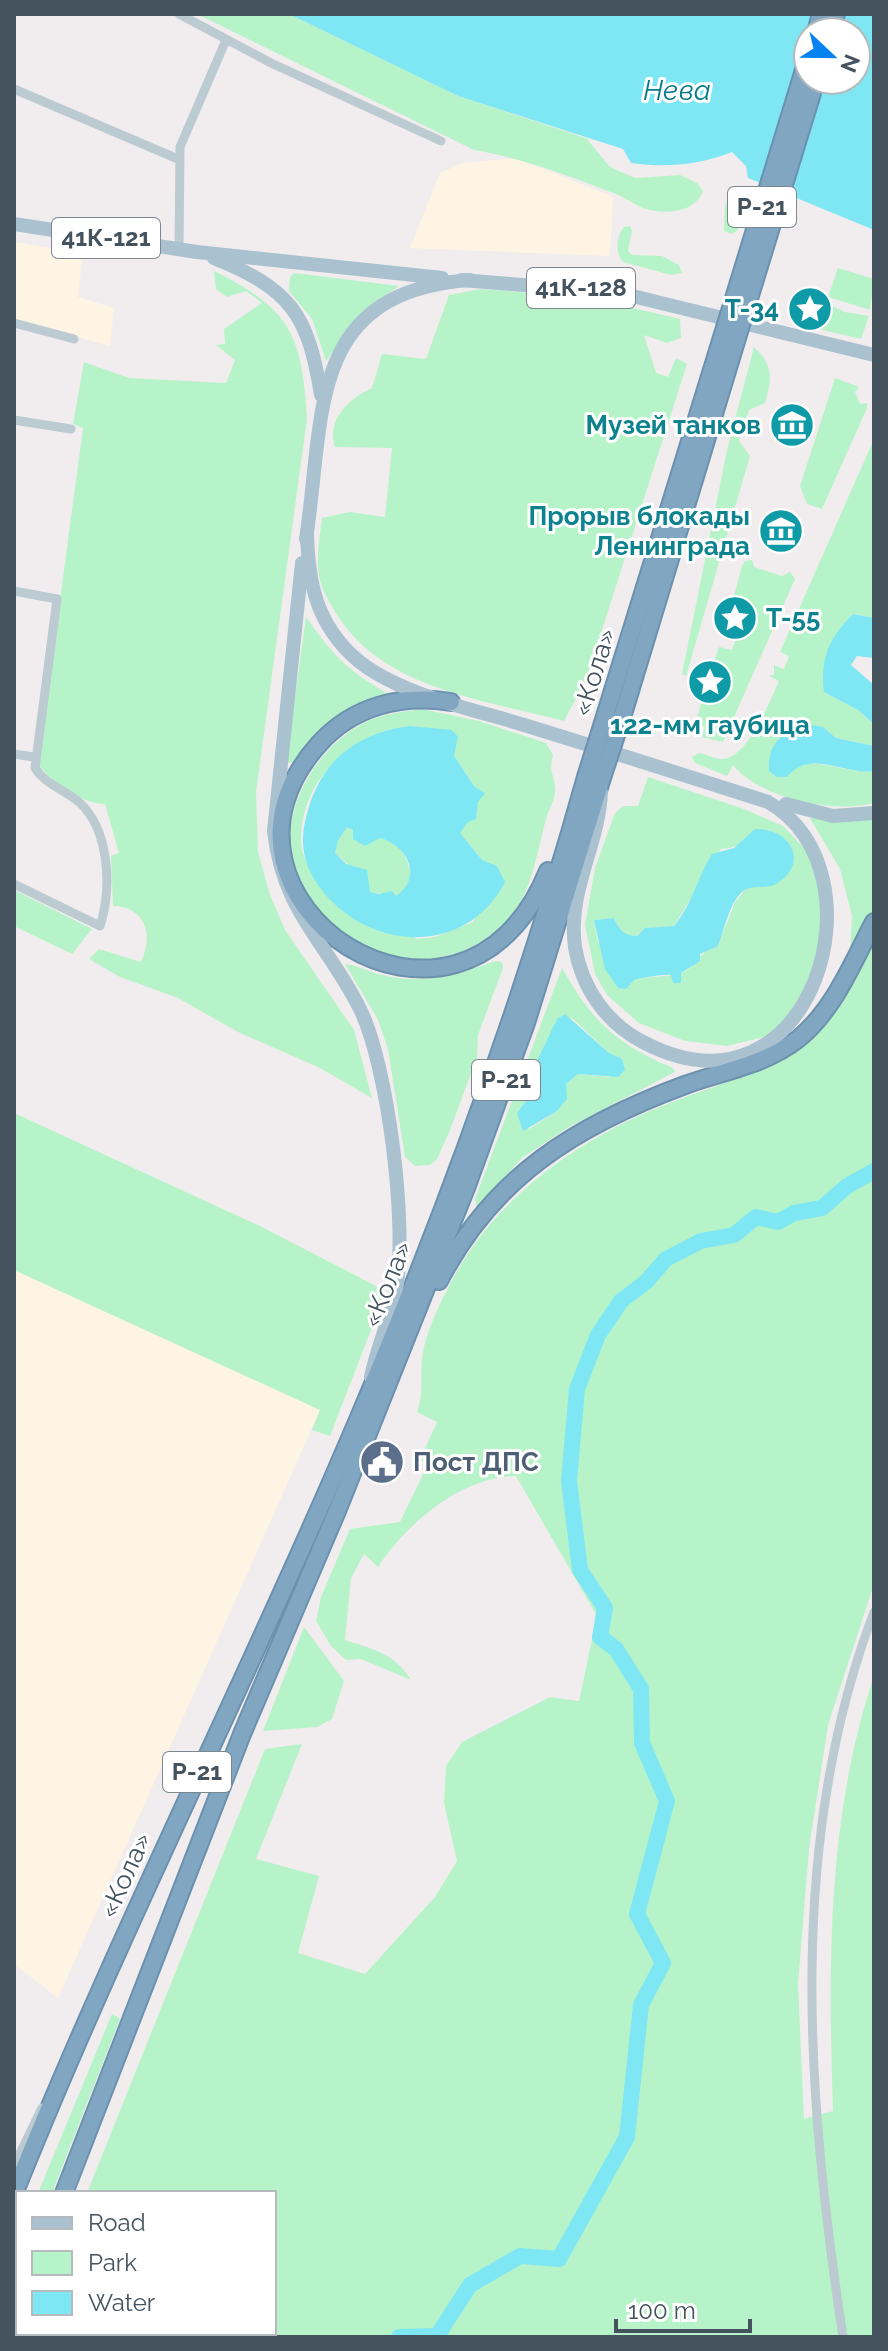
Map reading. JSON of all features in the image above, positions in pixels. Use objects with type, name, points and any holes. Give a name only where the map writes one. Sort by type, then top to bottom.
[{"type":"highway","name":"Р-21","points":[[723,359],[797,96]]},
{"type":"highway","name":"Р-21","points":[[723,359],[811,96]]},
{"type":"highway","name":"«Кола»","points":[[65,2191],[242,1734],[393,1372],[510,1071],[594,779],[723,359]]},
{"type":"highway","points":[[451,702],[407,699],[365,710],[324,738],[294,781],[282,824],[286,866],[305,910],[332,939],[371,960],[394,966],[443,967],[476,957],[501,939],[536,897],[560,830],[581,795]]},
{"type":"highway","name":"«Кола»","points":[[14,2194],[367,1399],[491,1077],[581,795],[594,779]]},
{"type":"highway","points":[[393,1372],[460,1245],[491,1203],[513,1182],[561,1143],[612,1115],[688,1084],[734,1071],[797,1040],[829,1003],[874,922]]},
{"type":"main road","name":"41К-121","points":[[14,224],[197,252]]},
{"type":"main road","points":[[197,252],[470,280]]},
{"type":"main road","points":[[197,252],[253,274],[285,299],[302,325],[313,352],[322,399]]},
{"type":"main road","points":[[367,1399],[399,1269],[397,1216],[383,1082],[374,1041],[360,1008],[292,904],[279,867],[274,831],[322,399],[339,352],[373,311],[409,291],[470,280]]},
{"type":"main road","name":"41К-128","points":[[470,280],[620,293],[874,355]]},
{"type":"main road","points":[[307,532],[309,579],[325,622],[343,645],[367,667],[451,702],[808,812],[833,816],[874,813]]},
{"type":"main road","points":[[594,779],[600,815],[577,892],[574,936],[579,964],[590,991],[625,1031],[653,1047],[680,1056],[712,1059],[750,1053],[791,1032],[812,1011],[828,986],[838,959]]},
{"type":"main road","points":[[716,784],[786,809],[802,823],[834,869],[841,897]]},
{"type":"street","points":[[179,14],[226,40],[441,141]]},
{"type":"street","points":[[179,249],[178,159],[186,129],[226,40]]},
{"type":"street","points":[[14,89],[178,159]]},
{"type":"street","points":[[14,323],[74,339]]},
{"type":"street","points":[[14,420],[71,429]]},
{"type":"street","points":[[14,591],[57,599],[34,757],[41,778],[76,799],[98,831],[106,891],[100,926],[14,884]]},
{"type":"street","points":[[14,754],[34,757]]},
{"type":"street","points":[[843,2337],[821,2171],[814,2048],[814,1900],[834,1747],[874,1612]]},
{"type":"street","points":[[14,2166],[39,2112],[68,2068]]},
{"type":"shaded area","points":[[516,158],[613,197],[610,256],[410,248],[440,173],[463,163]]},
{"type":"shaded area","points":[[14,242],[83,253],[78,297],[114,308],[110,346],[14,319]]},
{"type":"shaded area","points":[[14,1270],[320,1410],[58,1998],[14,1964]]},
{"type":"green space","points":[[197,14],[289,14],[458,96],[586,138],[610,167],[635,178],[680,175],[697,183],[703,191],[694,203],[681,210],[650,210],[546,168],[474,150]]},
{"type":"green space","points":[[736,187],[748,191],[749,202],[743,221],[732,234],[724,231],[725,207],[731,190]]},
{"type":"green space","points":[[630,226],[628,251],[632,255],[662,256],[679,265],[682,273],[671,275],[623,262],[618,240],[624,227]]},
{"type":"green space","points":[[838,268],[874,279],[870,310],[828,297]]},
{"type":"green space","points":[[214,271],[260,298],[276,312],[296,345],[301,366],[307,419],[256,792],[258,852],[269,892],[285,930],[354,1030],[372,1098],[320,1068],[238,1032],[178,998],[120,977],[89,959],[99,949],[141,962],[147,942],[144,924],[133,911],[113,906],[111,856],[119,853],[105,804],[86,800],[68,791],[38,764],[83,428],[73,424],[84,362],[129,378],[226,383],[235,360],[216,345],[225,344],[224,329],[262,303],[246,291],[227,297],[216,289]]},
{"type":"green space","points":[[294,273],[399,286],[364,310],[326,361],[312,319],[289,291],[290,277]]},
{"type":"green space","points":[[480,289],[585,297],[680,319],[681,338],[667,343],[644,335],[656,373],[668,377],[676,358],[687,364],[586,680],[564,721],[440,689],[383,662],[359,642],[339,618],[320,581],[318,555],[322,518],[350,512],[385,517],[392,448],[335,447],[333,437],[337,419],[348,404],[372,388],[382,354],[426,359],[449,295]]},
{"type":"green space","points":[[826,303],[845,312],[869,316],[861,339],[818,329]]},
{"type":"green space","points":[[754,347],[768,366],[769,387],[765,403],[749,410],[739,441],[750,456],[686,676],[682,674],[727,450]]},
{"type":"green space","points":[[835,378],[859,387],[855,392],[860,404],[867,403],[867,408],[822,509],[807,504],[800,486]]},
{"type":"green space","points":[[874,439],[874,618],[853,614],[844,624],[833,641],[827,659],[824,692],[858,710],[874,724],[874,746],[836,738],[823,727],[796,766],[816,764],[874,771],[874,803],[858,806],[819,805],[761,786],[733,765],[727,776],[695,763],[692,757],[699,753],[721,759],[733,755],[758,726],[779,681],[769,676],[774,675],[774,665],[784,669],[789,656],[780,652]]},
{"type":"green space","points":[[752,560],[754,567],[782,576],[790,572],[795,579],[723,742],[702,737],[705,727],[695,724],[705,691],[711,693],[715,680],[709,677],[719,647],[732,650],[743,615],[730,611],[742,566],[745,561]]},
{"type":"green space","points":[[306,617],[343,662],[392,696],[349,713],[317,737],[296,762],[286,763]]},
{"type":"green space","points":[[422,709],[479,721],[546,743],[553,755],[551,770],[555,790],[530,881],[512,915],[473,946],[455,954],[422,959],[375,951],[333,927],[302,889],[293,866],[290,845],[291,823],[306,781],[333,745],[368,721],[388,714]],"holes":[[[409,726],[438,746],[469,777],[475,787],[468,821],[459,832],[482,860],[497,866],[473,922],[435,937],[417,939],[316,883],[301,847],[303,819],[309,799],[319,780],[333,764],[368,739]]]},
{"type":"green space","points":[[648,777],[744,809],[783,826],[814,858],[830,920],[812,991],[768,1036],[727,1046],[685,1041],[639,1023],[607,995],[595,974],[585,925],[595,868],[615,813],[623,806],[638,806]],"holes":[[[751,832],[745,890],[735,902],[718,946],[706,951],[681,973],[634,980],[598,942],[594,920],[614,918],[622,931],[637,936],[645,928],[674,926],[721,849],[738,845]]]},
{"type":"green space","points":[[874,816],[874,909],[850,953],[852,916],[840,869],[810,818]]},
{"type":"green space","points":[[347,827],[386,840],[400,849],[411,874],[410,882],[403,891],[396,896],[370,892],[366,881],[335,853]]},
{"type":"green space","points":[[14,890],[92,929],[72,954],[14,926]]},
{"type":"green space","points":[[874,938],[874,1584],[828,1725],[809,1849],[798,1984],[804,2119],[833,2111],[831,1946],[839,1837],[847,1782],[874,1676],[874,2337],[29,2337],[276,2335],[276,2191],[88,2191],[265,1749],[302,1744],[256,1859],[319,1876],[298,1953],[365,1974],[435,1897],[457,1861],[444,1803],[446,1766],[462,1742],[550,1697],[579,1701],[597,1616],[516,1476],[475,1484],[437,1505],[404,1534],[378,1567],[364,1554],[351,1578],[345,1640],[374,1649],[390,1658],[411,1680],[361,1659],[346,1660],[331,1646],[316,1621],[321,1597],[350,1529],[400,1522],[428,1464],[420,1460],[437,1422],[417,1412],[423,1352],[436,1312],[466,1257],[488,1227],[541,1176],[603,1134],[636,1117],[742,1076],[793,1050],[819,1029],[846,992]]},
{"type":"green space","points":[[495,961],[502,962],[503,968],[478,1035],[477,1057],[450,1130],[437,1159],[430,1165],[415,1166],[405,1157],[388,1049],[378,1020],[345,964],[397,978],[425,979]]},
{"type":"green space","points":[[562,968],[584,1003],[607,1029],[675,1072],[567,1128],[522,1158],[477,1208],[475,1199]],"holes":[[[572,1018],[609,1053],[610,1077],[578,1074],[566,1084],[557,1111],[529,1129],[517,1113],[528,1098],[557,1019]]]},
{"type":"green space","points":[[14,1113],[260,1226],[374,1285],[385,1294],[330,1436],[312,1430],[320,1410],[14,1270]]},
{"type":"green space","points":[[304,1627],[344,1681],[332,1719],[317,1727],[263,1731]]},
{"type":"green space","points":[[112,2014],[120,2019],[53,2191],[39,2191]]},
{"type":"water","name":"Нева","points":[[289,14],[874,14],[874,230],[748,178],[746,166],[732,152],[707,160],[658,165],[631,163],[623,149],[458,96]]},
{"type":"water","points":[[853,614],[874,618],[874,658],[857,656],[851,665],[874,685],[874,724],[858,710],[824,692],[823,669],[828,649]]},
{"type":"water","points":[[812,725],[823,727],[836,738],[874,746],[874,771],[816,763],[806,764],[787,777],[777,777],[769,771],[771,752],[780,738],[794,729]]},
{"type":"water","points":[[409,726],[452,730],[458,737],[454,756],[475,787],[485,793],[478,802],[476,819],[468,822],[460,833],[482,860],[497,866],[505,882],[487,907],[466,924],[441,934],[414,937],[387,933],[361,923],[338,907],[318,885],[304,855],[304,830],[311,802],[328,769],[354,745],[389,730]],"holes":[[[347,827],[353,830],[353,839],[365,846],[380,838],[390,842],[404,855],[409,863],[409,880],[396,896],[392,891],[379,894],[370,892],[367,870],[346,864],[335,853]]]},
{"type":"water","points":[[755,829],[778,834],[792,848],[794,857],[787,876],[776,884],[745,890],[740,894],[731,908],[718,946],[700,954],[700,961],[681,973],[681,983],[673,983],[671,975],[663,975],[634,980],[626,989],[618,988],[605,969],[594,920],[614,918],[622,931],[637,936],[645,928],[674,926],[686,909],[712,854],[734,848]]},
{"type":"water","points":[[565,1014],[609,1053],[622,1059],[625,1070],[618,1077],[578,1074],[566,1084],[567,1099],[557,1111],[523,1131],[517,1113],[528,1098],[526,1084],[557,1019]]},
{"type":"waterway","points":[[399,2337],[437,2336],[470,2285],[520,2256],[559,2259],[627,2137],[641,2005],[663,1963],[637,1914],[667,1801],[642,1743],[641,1689],[616,1649],[600,1637],[605,1608],[580,1570],[569,1481],[577,1389],[598,1335],[621,1301],[646,1282],[666,1259],[701,1241],[734,1235],[756,1217],[778,1222],[794,1213],[822,1208],[847,1186],[874,1171]]},
{"type":"place","name":"Т-34","points":[[810,309]]},
{"type":"place","name":"Музей танков","points":[[792,425]]},
{"type":"place","name":"Прорыв блокады Ленинграда","points":[[781,531]]},
{"type":"place","name":"Т-55","points":[[735,618]]},
{"type":"place","name":"122-мм гаубица","points":[[710,682]]},
{"type":"place","name":"Пост ДПС","points":[[382,1462]]}]
